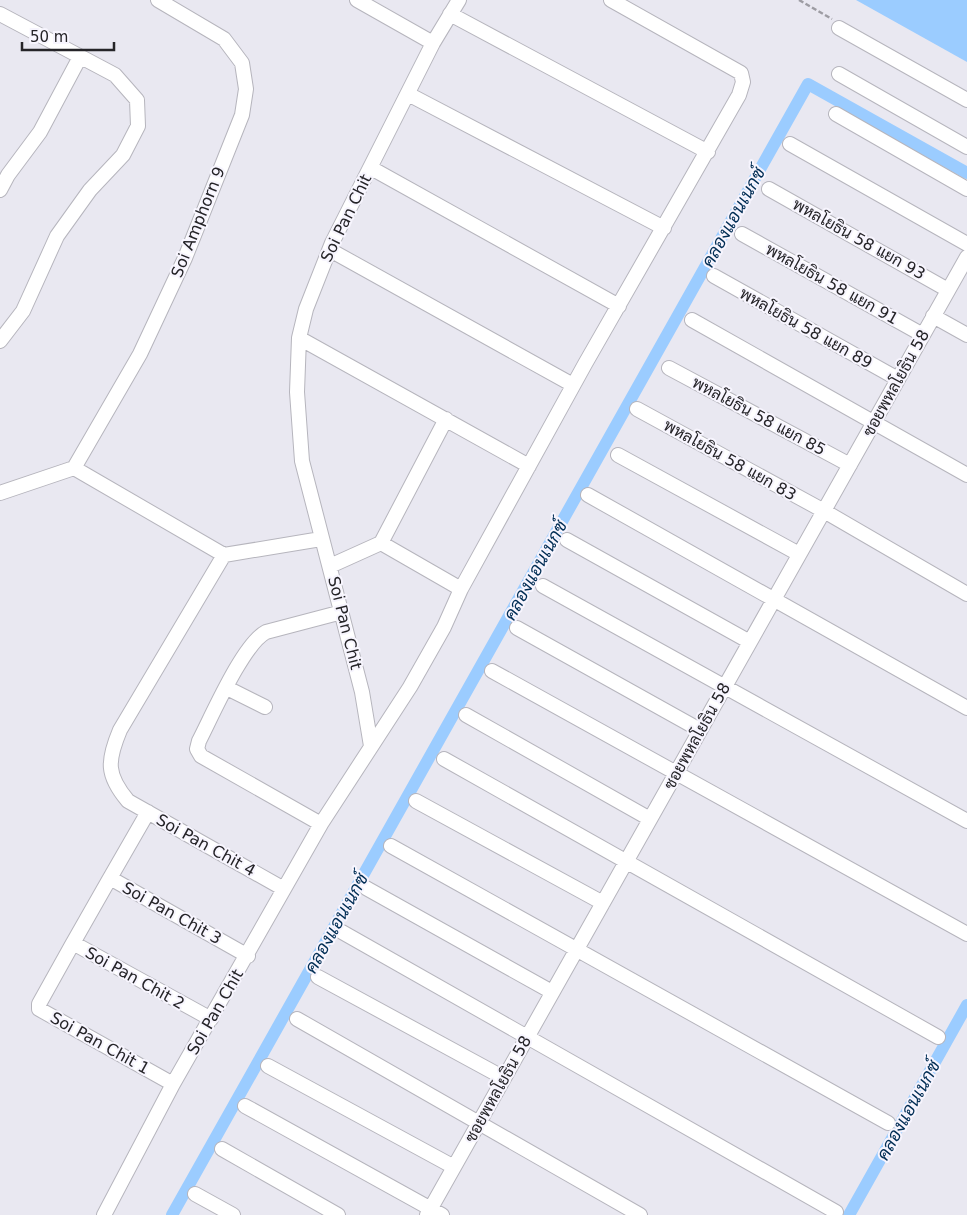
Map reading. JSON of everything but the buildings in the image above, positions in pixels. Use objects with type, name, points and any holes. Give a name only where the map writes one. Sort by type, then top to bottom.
[{"type":"street","name":"Soi Amphorn 9","points":[[74,468],[140,354],[184,258],[242,114],[246,89],[242,63],[224,39],[158,0]]},
{"type":"street","points":[[357,0],[433,43]]},
{"type":"street","name":"Soi Pan Chit","points":[[104,1215],[210,1019],[248,956],[321,824],[371,746],[362,692],[302,462],[297,392],[299,338],[306,309],[330,250],[433,43],[459,0]]},
{"type":"street","points":[[371,746],[410,686],[444,628],[462,589],[573,385],[739,95],[743,82],[741,73],[612,0]]},
{"type":"street","points":[[0,14],[115,75],[138,100],[138,126],[123,155],[90,190],[57,236],[23,311],[3,334]]},
{"type":"street","points":[[450,14],[708,152]]},
{"type":"street","points":[[839,28],[967,100]]},
{"type":"street","points":[[0,190],[8,175],[40,132],[80,57]]},
{"type":"street","points":[[840,74],[967,147]]},
{"type":"street","points":[[408,94],[664,228]]},
{"type":"street","points":[[836,114],[967,189]]},
{"type":"street","points":[[790,144],[967,244]]},
{"type":"street","points":[[371,168],[618,306]]},
{"type":"street","name":"พหลโยธิน 58 แยก 93","points":[[769,189],[948,290]]},
{"type":"street","name":"พหลโยธิน 58 แยก 91","points":[[742,234],[923,335]]},
{"type":"street","points":[[330,250],[573,385]]},
{"type":"street","name":"ซอยพหลโยธิน 58","points":[[433,1213],[454,1167],[479,1122],[967,257]]},
{"type":"street","name":"พหลโยธิน 58 แยก 89","points":[[714,276],[898,379]]},
{"type":"street","points":[[933,316],[967,335]]},
{"type":"street","points":[[692,320],[967,475]]},
{"type":"street","points":[[299,338],[529,466]]},
{"type":"street","name":"พหลโยธิน 58 แยก 85","points":[[669,368],[850,465]]},
{"type":"street","name":"พหลโยธิน 58 แยก 83","points":[[637,409],[824,511],[967,594]]},
{"type":"street","points":[[330,566],[381,542],[446,419]]},
{"type":"street","points":[[618,455],[799,554]]},
{"type":"street","points":[[0,493],[74,468],[224,555],[321,539]]},
{"type":"street","points":[[588,495],[967,708]]},
{"type":"street","points":[[567,540],[750,642]]},
{"type":"street","points":[[381,542],[462,589]]},
{"type":"street","name":"Soi Pan Chit 4","points":[[224,555],[120,730],[112,749],[110,769],[115,786],[128,801],[284,889]]},
{"type":"street","points":[[543,586],[967,821]]},
{"type":"street","points":[[321,824],[201,756],[197,749],[199,741],[227,688],[251,643],[257,636],[342,612]]},
{"type":"street","points":[[517,628],[700,730]]},
{"type":"street","points":[[492,671],[967,934]]},
{"type":"street","points":[[227,688],[265,707]]},
{"type":"street","points":[[466,715],[650,819]]},
{"type":"street","points":[[444,759],[625,863],[938,1037]]},
{"type":"street","points":[[416,800],[602,903]]},
{"type":"street","name":"Soi Pan Chit 3","points":[[148,812],[110,878],[248,956]]},
{"type":"street","points":[[391,846],[888,1123]]},
{"type":"street","name":"Soi Pan Chit 2","points":[[110,878],[73,943],[210,1019]]},
{"type":"street","points":[[366,888],[552,992]]},
{"type":"street","points":[[342,932],[836,1212]]},
{"type":"street","name":"Soi Pan Chit 1","points":[[73,943],[39,1004],[39,1009],[174,1084]]},
{"type":"street","points":[[318,977],[504,1078]]},
{"type":"street","points":[[297,1019],[640,1215]]},
{"type":"street","points":[[268,1066],[454,1167]]},
{"type":"street","points":[[245,1106],[433,1213]]},
{"type":"street","points":[[222,1150],[338,1215]]},
{"type":"street","points":[[195,1194],[233,1215]]},
{"type":"path","points":[[799,0],[836,22],[839,28]]},
{"type":"water","points":[[856,0],[967,0],[967,62]]},
{"type":"waterway","name":"คลองแอนเนกซ์","points":[[172,1215],[808,84],[967,173]]},
{"type":"waterway","name":"คลองแอนเนกซ์","points":[[849,1215],[967,1005]]}]
